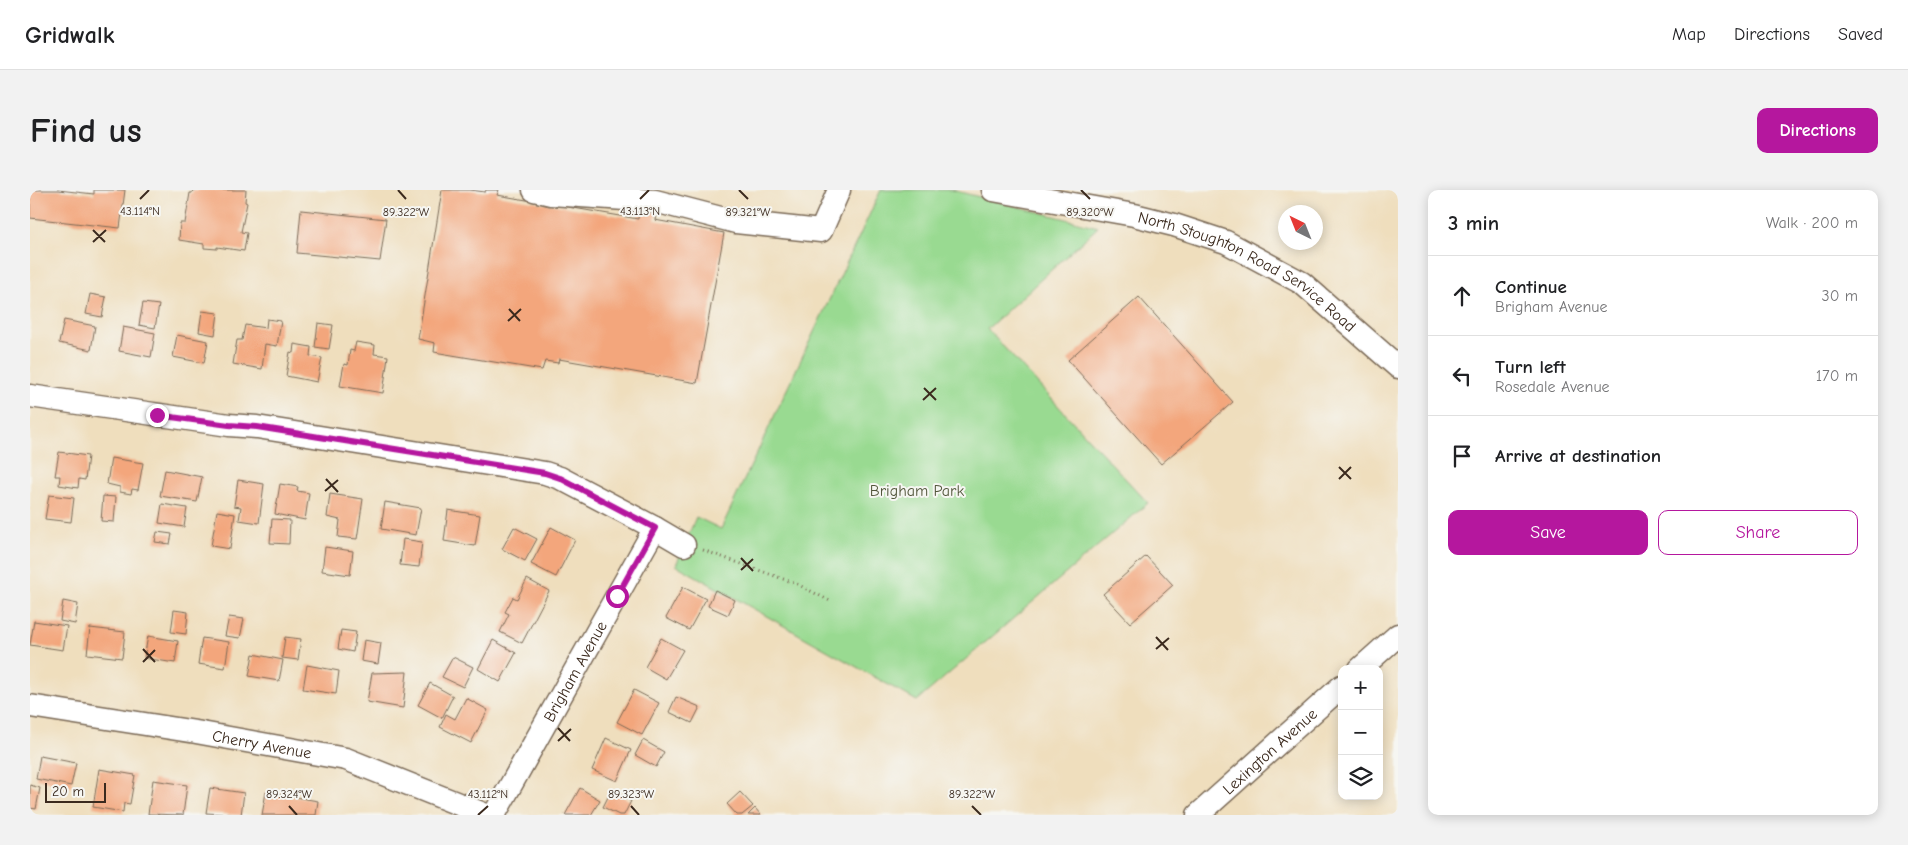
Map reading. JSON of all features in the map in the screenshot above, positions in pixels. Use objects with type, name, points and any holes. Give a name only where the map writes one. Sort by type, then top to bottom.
[{"type":"street","points":[[534,190],[551,194],[655,201],[736,222],[821,232],[839,190]]},
{"type":"street","name":"North Stoughton Road Service Road","points":[[993,190],[1134,216],[1174,225],[1226,242],[1302,282],[1398,367]]},
{"type":"street","points":[[30,396],[267,429],[523,468],[560,478],[684,545]]},
{"type":"street","name":"Brigham Avenue","points":[[494,815],[655,528]]},
{"type":"street","points":[[1364,665],[1398,635]]},
{"type":"street","name":"Lexington Avenue","points":[[1198,815],[1338,690]]},
{"type":"street","name":"Cherry Avenue","points":[[30,706],[196,732],[346,759],[486,815]]},
{"type":"path","points":[[684,545],[712,552],[797,584],[830,601]]},
{"type":"green space","name":"Brigham Park","points":[[881,190],[952,190],[1098,227],[987,329],[1148,503],[917,701],[676,565],[696,517],[721,529]]},
{"type":"building","points":[[30,190],[58,190],[94,194],[94,190],[125,190],[120,228],[30,218]]},
{"type":"building","points":[[193,190],[246,190],[245,202],[247,203],[241,232],[247,233],[244,251],[217,247],[217,249],[204,248],[204,244],[179,240],[180,223],[185,223],[190,193]]},
{"type":"building","points":[[442,190],[485,192],[486,190],[499,190],[497,195],[638,219],[640,205],[658,208],[655,220],[724,233],[697,383],[559,359],[558,363],[545,361],[542,370],[434,352],[435,343],[418,339]]},
{"type":"building","points":[[301,210],[386,219],[380,261],[297,253]]},
{"type":"building","points":[[90,294],[106,297],[102,317],[86,314]]},
{"type":"building","points":[[1139,297],[1233,402],[1161,464],[1068,360]]},
{"type":"building","points":[[143,303],[159,305],[155,328],[139,325]]},
{"type":"building","points":[[202,311],[218,313],[215,335],[199,332]]},
{"type":"building","points":[[267,319],[281,321],[277,346],[265,344],[262,369],[233,364],[237,340],[242,340],[245,325],[266,328]]},
{"type":"building","points":[[64,320],[95,326],[91,350],[59,343]]},
{"type":"building","points":[[318,323],[333,325],[329,349],[315,347]]},
{"type":"building","points":[[123,327],[155,333],[151,357],[119,351]]},
{"type":"building","points":[[177,335],[208,341],[204,363],[173,357]]},
{"type":"building","points":[[356,342],[375,345],[374,354],[388,356],[383,393],[340,386],[344,364],[348,365],[350,350],[354,351]]},
{"type":"building","points":[[294,344],[311,347],[310,356],[322,358],[317,382],[286,376],[290,352],[293,353]]},
{"type":"building","points":[[59,452],[88,456],[85,480],[79,479],[78,488],[59,485],[60,476],[55,476]]},
{"type":"building","points":[[111,458],[143,463],[138,490],[132,489],[131,494],[120,492],[120,487],[107,484]]},
{"type":"building","points":[[165,470],[202,477],[197,502],[160,496]]},
{"type":"building","points":[[238,480],[264,484],[259,523],[239,520],[241,507],[234,506]]},
{"type":"building","points":[[280,484],[298,487],[297,491],[309,493],[305,520],[275,514]]},
{"type":"building","points":[[330,494],[363,499],[357,539],[338,537],[340,520],[327,517]]},
{"type":"building","points":[[49,495],[74,498],[71,522],[45,519]]},
{"type":"building","points":[[103,496],[116,497],[114,522],[101,521]]},
{"type":"building","points":[[385,502],[421,508],[416,535],[381,529]]},
{"type":"building","points":[[162,504],[187,508],[184,527],[159,523]]},
{"type":"building","points":[[448,510],[480,515],[475,546],[444,541]]},
{"type":"building","points":[[217,511],[235,514],[230,549],[211,546]]},
{"type":"building","points":[[272,519],[290,520],[289,544],[270,543]]},
{"type":"building","points":[[514,527],[537,539],[525,561],[502,549]]},
{"type":"building","points":[[551,527],[575,540],[556,577],[531,564]]},
{"type":"building","points":[[157,532],[172,534],[170,544],[155,542]]},
{"type":"building","points":[[403,539],[422,542],[419,567],[400,565]]},
{"type":"building","points":[[325,547],[353,551],[350,575],[322,571]]},
{"type":"building","points":[[1146,556],[1173,585],[1130,623],[1103,594]]},
{"type":"building","points":[[527,579],[549,591],[522,643],[500,632],[509,614],[505,612],[513,597],[517,599]]},
{"type":"building","points":[[683,587],[706,599],[689,630],[666,618]]},
{"type":"building","points":[[715,590],[735,600],[728,615],[708,606]]},
{"type":"building","points":[[63,601],[78,604],[75,624],[60,621]]},
{"type":"building","points":[[174,610],[188,612],[186,634],[171,632]]},
{"type":"building","points":[[229,617],[244,619],[240,638],[225,636]]},
{"type":"building","points":[[34,621],[67,626],[63,650],[30,645]]},
{"type":"building","points":[[90,628],[125,632],[122,658],[87,654]]},
{"type":"building","points":[[341,630],[356,632],[353,652],[338,649]]},
{"type":"building","points":[[148,636],[178,641],[175,663],[144,658]]},
{"type":"building","points":[[285,637],[301,639],[298,660],[282,658]]},
{"type":"building","points":[[202,638],[229,642],[225,668],[198,664]]},
{"type":"building","points":[[661,638],[683,650],[666,679],[645,667]]},
{"type":"building","points":[[364,640],[381,643],[378,664],[361,661]]},
{"type":"building","points":[[493,640],[516,653],[500,682],[478,669]]},
{"type":"building","points":[[253,654],[283,660],[279,681],[249,676]]},
{"type":"building","points":[[453,657],[473,667],[463,687],[442,677]]},
{"type":"building","points":[[307,665],[339,671],[336,694],[303,689]]},
{"type":"building","points":[[407,672],[403,708],[367,702],[372,673]]},
{"type":"building","points":[[430,683],[453,696],[442,718],[418,705]]},
{"type":"building","points":[[634,690],[659,703],[642,735],[617,722]]},
{"type":"building","points":[[676,697],[700,707],[692,723],[669,712]]},
{"type":"building","points":[[466,698],[488,710],[471,743],[440,727],[446,714],[455,719]]},
{"type":"building","points":[[606,738],[631,750],[617,781],[592,770]]},
{"type":"building","points":[[643,740],[664,752],[656,767],[635,755]]},
{"type":"building","points":[[40,756],[76,763],[71,786],[36,779]]},
{"type":"building","points":[[99,769],[135,775],[130,804],[124,803],[123,812],[93,807]]},
{"type":"building","points":[[153,780],[187,785],[183,815],[148,814]]},
{"type":"building","points":[[30,785],[40,788],[36,809],[30,808]]},
{"type":"building","points":[[210,788],[244,793],[241,815],[206,813]]},
{"type":"building","points":[[580,788],[600,800],[591,815],[565,815]]},
{"type":"building","points":[[611,791],[631,801],[624,815],[619,815],[603,807]]},
{"type":"building","points":[[266,792],[318,801],[316,815],[262,815]]},
{"type":"building","points":[[740,792],[753,806],[742,815],[737,815],[727,804]]},
{"type":"building","points":[[755,808],[761,815],[748,815]]},
{"type":"route","points":[[157,415],[257,427],[523,468],[560,478],[655,528],[617,596]]}]
